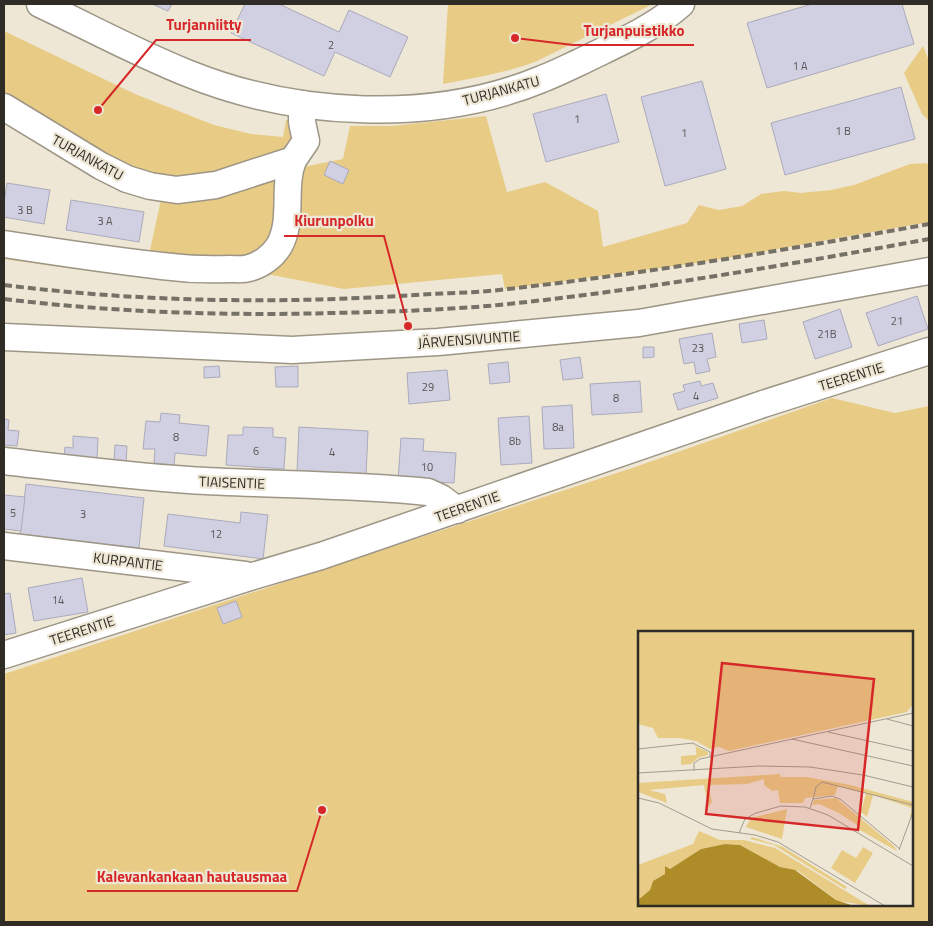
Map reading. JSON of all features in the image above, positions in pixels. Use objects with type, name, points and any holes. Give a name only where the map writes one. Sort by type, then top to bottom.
[{"type":"street","name":"TURJANKATU","points":[[40,4],[188,74],[235,90],[302,104],[355,108],[416,107],[456,102],[500,92],[542,79],[590,57],[658,21],[682,4]]},
{"type":"street","points":[[4,244],[105,259],[201,270],[248,269],[263,262],[272,254],[284,236],[287,221],[288,175],[293,160],[306,141],[302,122],[302,104]]},
{"type":"street","name":"TURJANKATU","points":[[4,107],[101,166],[127,179],[150,186],[177,190],[216,185],[293,160]]},
{"type":"street","name":"JÄRVENSIVUNTIE","points":[[4,337],[292,350],[438,342],[639,323],[929,271]]},
{"type":"street","name":"TEERENTIE","points":[[4,655],[321,556],[764,404],[929,352]]},
{"type":"street","name":"TIAISENTIE","points":[[4,461],[160,478],[332,485],[428,492],[457,510]]},
{"type":"street","name":"KURPANTIE","points":[[4,546],[253,576]]},
{"type":"shaded area","points":[[448,4],[653,4],[537,61],[502,72],[443,84]]},
{"type":"shaded area","points":[[4,31],[135,94],[214,125],[251,134],[283,137],[286,120],[295,120],[292,146],[255,166],[151,181],[4,101]]},
{"type":"shaded area","points":[[923,46],[929,61],[929,121],[922,114],[904,73]]},
{"type":"shaded area","points":[[486,116],[507,192],[545,182],[598,211],[603,247],[687,223],[699,205],[719,210],[742,206],[761,194],[784,191],[801,193],[831,190],[854,185],[910,164],[927,163],[929,167],[929,222],[704,262],[505,289],[502,274],[344,289],[272,275],[229,279],[201,278],[74,269],[4,259],[4,232],[149,255],[162,195],[343,159],[350,126],[392,126]]},
{"type":"shaded area","points":[[832,398],[895,413],[929,406],[929,922],[4,922],[4,674],[635,467]]},
{"type":"building","points":[[152,4],[172,4],[168,11]]},
{"type":"building","points":[[245,4],[279,4],[339,32],[349,10],[408,37],[390,77],[335,52],[324,76],[231,33]]},
{"type":"building","points":[[812,4],[902,4],[914,44],[767,88],[747,23]]},
{"type":"building","points":[[702,81],[726,169],[665,186],[641,97]]},
{"type":"building","points":[[901,87],[915,139],[785,175],[771,123]]},
{"type":"building","points":[[606,94],[619,142],[546,162],[533,114]]},
{"type":"building","points":[[330,161],[349,170],[343,184],[324,175]]},
{"type":"building","points":[[7,183],[50,190],[44,224],[4,217]]},
{"type":"building","points":[[71,200],[144,212],[139,242],[66,230]]},
{"type":"building","points":[[917,296],[928,329],[878,346],[866,313]]},
{"type":"building","points":[[840,309],[852,347],[815,359],[803,322]]},
{"type":"building","points":[[764,320],[767,339],[742,343],[739,324]]},
{"type":"building","points":[[712,333],[716,357],[707,359],[710,371],[696,374],[694,362],[684,364],[679,339]]},
{"type":"building","points":[[643,347],[654,347],[654,357],[643,358]]},
{"type":"building","points":[[580,357],[583,378],[563,380],[560,360]]},
{"type":"building","points":[[508,362],[510,382],[490,384],[488,364]]},
{"type":"building","points":[[219,366],[220,377],[204,378],[204,367]]},
{"type":"building","points":[[298,366],[298,387],[276,387],[275,367]]},
{"type":"building","points":[[447,370],[450,400],[409,404],[407,373]]},
{"type":"building","points":[[640,381],[642,412],[592,415],[590,384]]},
{"type":"building","points":[[700,381],[701,386],[713,383],[718,398],[678,410],[673,394],[685,391],[683,385]]},
{"type":"building","points":[[572,405],[574,448],[544,449],[542,407]]},
{"type":"building","points":[[161,413],[180,415],[179,423],[209,426],[206,456],[175,453],[174,465],[154,463],[155,449],[143,449],[146,421],[160,422]]},
{"type":"building","points":[[529,416],[532,463],[501,465],[498,418]]},
{"type":"building","points":[[4,419],[9,420],[8,430],[19,431],[17,446],[4,445]]},
{"type":"building","points":[[243,427],[273,428],[273,437],[286,438],[284,469],[226,465],[228,435],[243,435]]},
{"type":"building","points":[[299,427],[368,431],[366,476],[297,472]]},
{"type":"building","points":[[73,436],[98,438],[97,460],[64,457],[65,447],[73,448]]},
{"type":"building","points":[[401,438],[424,439],[423,451],[456,453],[454,483],[398,480]]},
{"type":"building","points":[[115,445],[127,446],[126,464],[114,463]]},
{"type":"building","points":[[26,484],[144,498],[139,548],[20,534]]},
{"type":"building","points":[[4,495],[25,497],[21,531],[4,529]]},
{"type":"building","points":[[241,512],[268,515],[263,559],[164,546],[168,514],[240,523]]},
{"type":"building","points":[[82,578],[88,612],[34,621],[28,588]]},
{"type":"building","points":[[10,593],[16,633],[4,635],[4,594]]},
{"type":"building","points":[[236,601],[242,617],[223,624],[217,608]]},
{"type":"railway","points":[[4,285],[106,295],[209,300],[312,300],[478,292],[661,269],[929,224]]},
{"type":"railway","points":[[4,299],[126,310],[208,313],[352,313],[457,308],[553,299],[661,284],[929,239]]},
{"type":"place","name":"Turjanpuistikko","points":[[515,38]]},
{"type":"place","name":"Turjanniitty","points":[[98,110]]},
{"type":"place","name":"Kiurunpolku","points":[[408,326]]},
{"type":"place","name":"Kalevankankaan hautausmaa","points":[[322,810]]}]
